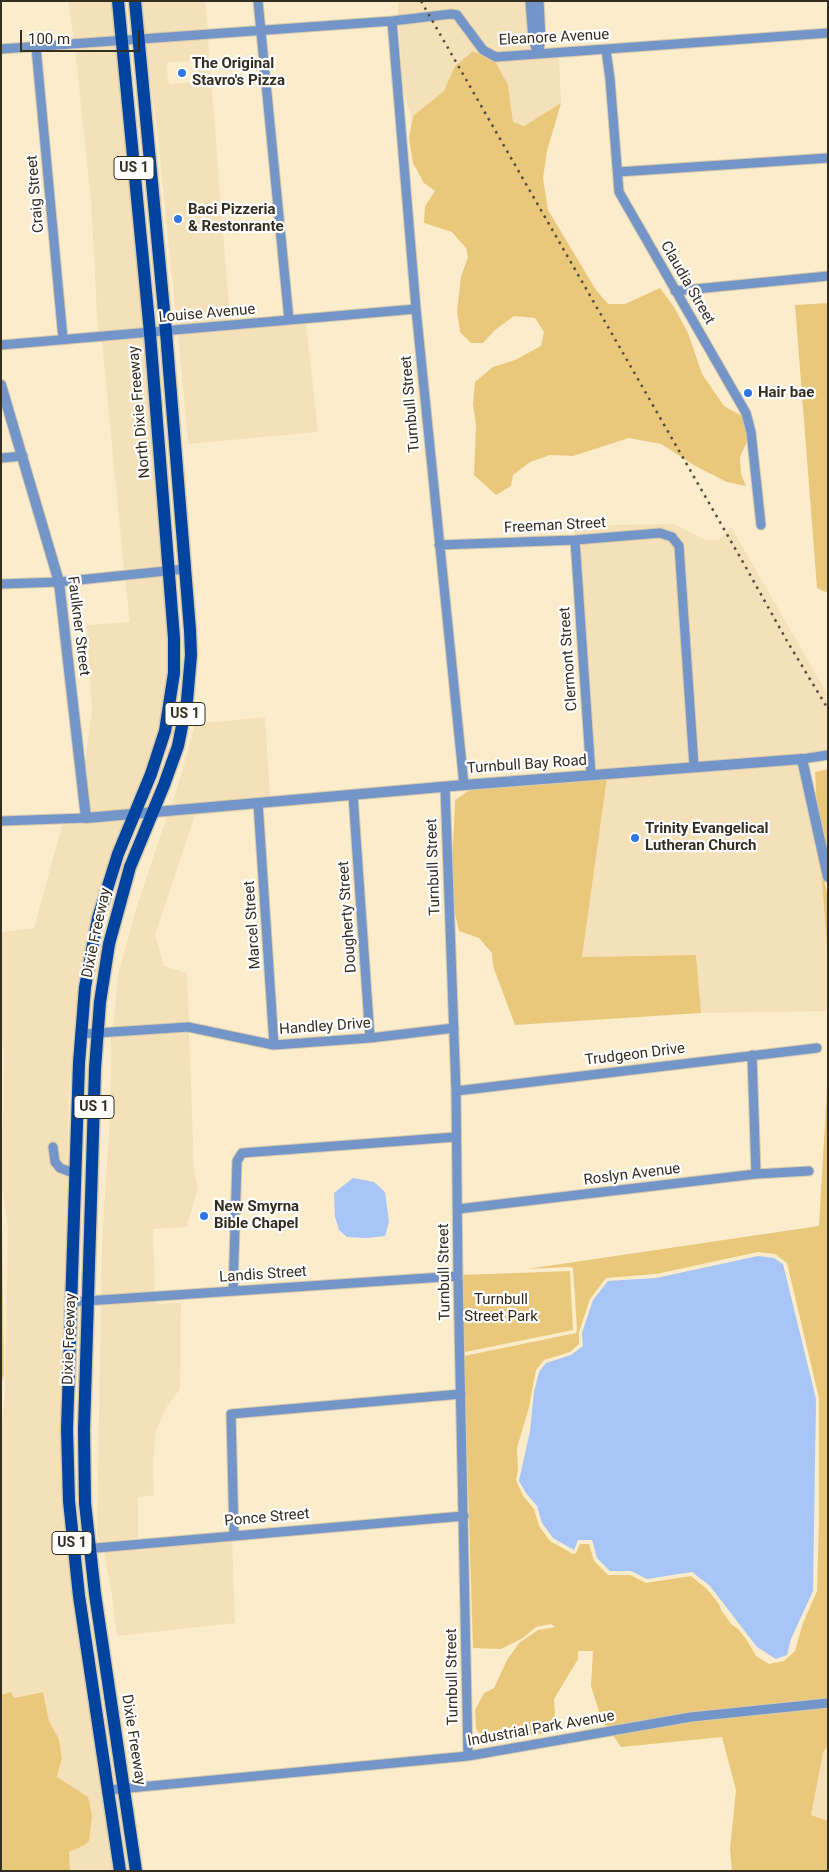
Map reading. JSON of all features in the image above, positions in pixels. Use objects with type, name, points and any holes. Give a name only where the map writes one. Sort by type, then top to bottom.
[{"type":"main road","name":"North Dixie Freeway","points":[[118,1],[150,333],[174,638],[174,672],[165,731],[156,761],[133,815]]},
{"type":"main road","name":"US 1","points":[[135,1],[166,332],[191,635],[187,701],[175,755],[152,813]]},
{"type":"main road","name":"Dixie Freeway","points":[[136,1871],[89,1547],[85,1503],[84,1429],[97,1033],[102,984],[116,915],[130,867],[152,813]]},
{"type":"main road","name":"Dixie Freeway","points":[[120,1871],[73,1550],[67,1438],[81,1034],[85,987],[98,918],[118,854],[133,815]]},
{"type":"street","points":[[258,1],[289,320]]},
{"type":"street","points":[[530,1],[533,40],[538,54]]},
{"type":"street","points":[[538,54],[541,40],[539,1]]},
{"type":"street","name":"Eleanore Avenue","points":[[1,49],[392,21],[451,14],[457,15],[483,50],[496,57],[828,33]]},
{"type":"street","name":"Turnbull Street","points":[[392,21],[438,545],[464,785]]},
{"type":"street","name":"Craig Street","points":[[36,47],[63,339]]},
{"type":"street","name":"Claudia Street","points":[[606,50],[619,192],[746,413],[751,432],[761,525]]},
{"type":"street","points":[[618,172],[828,158]]},
{"type":"street","points":[[675,291],[828,276]]},
{"type":"street","name":"Louise Avenue","points":[[1,345],[416,309]]},
{"type":"street","name":"Faulkner Street","points":[[1,385],[59,582],[86,818]]},
{"type":"street","points":[[1,458],[23,456]]},
{"type":"street","name":"Freeman Street","points":[[438,545],[575,540],[660,533],[672,537],[679,546],[694,766]]},
{"type":"street","name":"Clermont Street","points":[[575,540],[591,775]]},
{"type":"street","points":[[1,584],[59,582],[169,569],[186,569]]},
{"type":"street","points":[[828,755],[802,759],[828,877]]},
{"type":"street","name":"Turnbull Bay Road","points":[[86,818],[694,766],[802,759]]},
{"type":"street","name":"Turnbull Street","points":[[445,787],[456,1091],[455,1138],[462,1394],[468,1756]]},
{"type":"street","name":"Dougherty Street","points":[[353,795],[370,1038]]},
{"type":"street","name":"Marcel Street","points":[[258,803],[274,1045]]},
{"type":"street","points":[[1,822],[86,818]]},
{"type":"street","name":"Handley Drive","points":[[81,1034],[188,1026],[274,1045],[370,1038],[454,1028]]},
{"type":"street","name":"Trudgeon Drive","points":[[456,1091],[818,1048]]},
{"type":"street","points":[[752,1055],[756,1174]]},
{"type":"street","points":[[233,1291],[237,1161],[242,1153],[455,1138]]},
{"type":"street","points":[[53,1146],[55,1162],[60,1168],[76,1174]]},
{"type":"street","name":"Roslyn Avenue","points":[[458,1209],[756,1174],[809,1171]]},
{"type":"street","name":"Landis Street","points":[[71,1302],[458,1276]]},
{"type":"street","points":[[234,1535],[230,1414],[462,1394]]},
{"type":"street","name":"Ponce Street","points":[[73,1550],[89,1547],[464,1516]]},
{"type":"street","name":"Industrial Park Avenue","points":[[108,1790],[468,1756],[691,1717],[828,1703]]},
{"type":"shaded area","points":[[68,1],[114,1],[118,36],[74,40]]},
{"type":"shaded area","points":[[140,1],[205,1],[208,30],[144,34]]},
{"type":"shaded area","points":[[398,1],[526,1],[532,49],[497,52],[485,47],[457,10],[451,9],[398,16]]},
{"type":"shaded area","points":[[454,19],[479,53],[473,51],[455,66],[445,91],[413,116],[412,121],[403,88],[399,25]]},
{"type":"shaded area","points":[[208,39],[230,321],[177,326],[157,129],[145,43]],"holes":[[[193,61],[197,64],[197,82],[169,84],[166,65],[170,62]]]},
{"type":"shaded area","points":[[118,45],[145,329],[98,332],[91,201],[75,49]]},
{"type":"shaded area","points":[[559,57],[561,103],[524,126],[513,122],[508,85],[495,61]]},
{"type":"shaded area","points":[[306,323],[318,432],[188,444],[178,335]]},
{"type":"shaded area","points":[[146,338],[165,565],[124,570],[102,341]]},
{"type":"shaded area","points":[[674,524],[705,540],[719,540],[731,527],[828,695],[828,750],[802,754],[698,761],[682,543],[677,534],[660,528],[574,535],[573,525],[583,528],[614,525]]},
{"type":"shaded area","points":[[659,537],[669,541],[675,548],[690,761],[595,770],[579,544]]},
{"type":"shaded area","points":[[165,574],[170,638],[167,699],[154,752],[131,810],[90,813],[84,768],[92,711],[87,625],[130,622],[125,579]]},
{"type":"shaded area","points":[[265,717],[270,797],[171,806],[195,724]]},
{"type":"shaded area","points":[[799,764],[821,866],[828,964],[828,1011],[701,1013],[696,955],[582,957],[607,778]]},
{"type":"shaded area","points":[[255,808],[255,810],[195,815],[155,935],[164,966],[187,973],[189,1022],[113,1027],[118,975],[136,909],[167,816]]},
{"type":"shaded area","points":[[127,820],[114,853],[87,936],[75,1016],[69,1093],[62,1430],[64,1534],[68,1546],[111,1837],[113,1871],[70,1871],[69,1852],[83,1846],[67,1785],[57,1778],[62,1758],[59,1739],[49,1721],[43,1692],[14,1698],[11,1692],[1,1695],[1,1427],[5,1397],[8,1228],[2,1186],[4,1052],[1,1034],[1,932],[34,928],[62,826],[66,824]]},
{"type":"shaded area","points":[[189,1032],[194,1171],[198,1187],[187,1227],[153,1229],[155,1292],[101,1296],[102,1242],[110,1118],[111,1037]]},
{"type":"shaded area","points":[[155,1301],[156,1304],[181,1303],[180,1389],[166,1408],[156,1431],[153,1461],[154,1495],[138,1497],[138,1538],[100,1542],[97,1535],[101,1305]]},
{"type":"shaded area","points":[[232,1539],[235,1623],[117,1636],[104,1551],[138,1548],[139,1551],[186,1543]]},
{"type":"shaded area","points":[[828,1745],[828,1821],[811,1815],[823,1753]]},
{"type":"green space","points":[[473,51],[495,61],[508,85],[513,122],[524,126],[561,103],[547,151],[543,178],[548,210],[596,290],[608,304],[625,304],[660,288],[674,307],[688,333],[702,374],[724,406],[742,416],[748,439],[740,457],[741,474],[746,486],[727,482],[697,467],[661,444],[629,438],[573,456],[550,455],[530,462],[513,475],[511,486],[496,495],[474,475],[476,425],[473,404],[475,382],[493,367],[515,360],[541,346],[544,332],[535,318],[514,316],[495,330],[483,343],[471,343],[460,332],[457,311],[461,277],[468,257],[466,248],[452,232],[424,223],[425,206],[435,191],[424,183],[413,163],[409,138],[413,116],[444,91],[455,66]]},
{"type":"green space","points":[[828,303],[828,593],[817,588],[795,305]]},
{"type":"green space","points":[[828,769],[828,857],[817,807],[815,772]]},
{"type":"green space","points":[[607,778],[582,957],[696,955],[701,1013],[515,1025],[493,966],[492,953],[479,938],[459,931],[454,909],[452,867],[455,800],[471,789]]},
{"type":"green space","points":[[821,866],[828,897],[828,964]]},
{"type":"green space","points":[[828,1071],[828,1698],[691,1712],[607,1727],[602,1721],[591,1686],[593,1651],[578,1651],[578,1659],[554,1699],[555,1712],[552,1732],[488,1743],[476,1729],[475,1710],[484,1693],[494,1688],[507,1660],[519,1643],[538,1630],[555,1627],[551,1624],[536,1627],[523,1638],[501,1649],[473,1648],[464,1356],[576,1333],[573,1268],[527,1269],[819,1226]],"holes":[[[758,1252],[775,1254],[787,1263],[819,1398],[819,1518],[817,1591],[803,1623],[795,1651],[784,1661],[769,1664],[756,1656],[746,1639],[731,1624],[707,1589],[691,1576],[646,1583],[630,1575],[608,1575],[594,1561],[589,1544],[580,1544],[576,1553],[573,1554],[550,1541],[539,1526],[534,1509],[523,1496],[516,1480],[518,1469],[517,1448],[529,1407],[536,1370],[544,1360],[570,1352],[579,1344],[579,1332],[590,1299],[606,1278],[656,1274]]]},
{"type":"green space","points":[[1,1151],[4,1374],[1,1387]]},
{"type":"green space","name":"Turnbull Street Park","points":[[570,1271],[573,1330],[465,1352],[461,1275]]},
{"type":"green space","points":[[11,1692],[14,1698],[43,1692],[49,1721],[59,1739],[62,1758],[57,1777],[88,1797],[92,1815],[89,1841],[69,1852],[70,1871],[1,1871],[1,1695]]},
{"type":"green space","points":[[828,1707],[828,1745],[823,1753],[811,1815],[828,1821],[828,1871],[732,1871],[730,1849],[736,1790],[722,1737],[621,1747],[613,1735],[692,1722]]},
{"type":"water","points":[[353,1178],[374,1182],[385,1192],[389,1222],[385,1236],[367,1238],[347,1237],[339,1230],[335,1217],[334,1193]]},
{"type":"water","points":[[758,1256],[774,1258],[783,1264],[816,1399],[813,1591],[791,1639],[787,1655],[776,1659],[757,1647],[710,1586],[692,1572],[647,1579],[631,1571],[610,1571],[597,1558],[592,1540],[578,1540],[574,1550],[553,1538],[542,1523],[537,1506],[519,1481],[530,1431],[534,1392],[539,1372],[546,1363],[571,1355],[583,1346],[582,1333],[593,1300],[608,1281],[656,1278]]},
{"type":"railway","points":[[421,1],[787,641],[828,709]]},
{"type":"place","name":"The Original Stavro's Pizza","points":[[182,73]]},
{"type":"place","name":"Baci Pizzeria & Restonrante","points":[[178,219]]},
{"type":"place","name":"Hair bae","points":[[748,393]]},
{"type":"place","name":"Trinity Evangelical Lutheran Church","points":[[635,838]]},
{"type":"place","name":"New Smyrna Bible Chapel","points":[[204,1216]]}]
